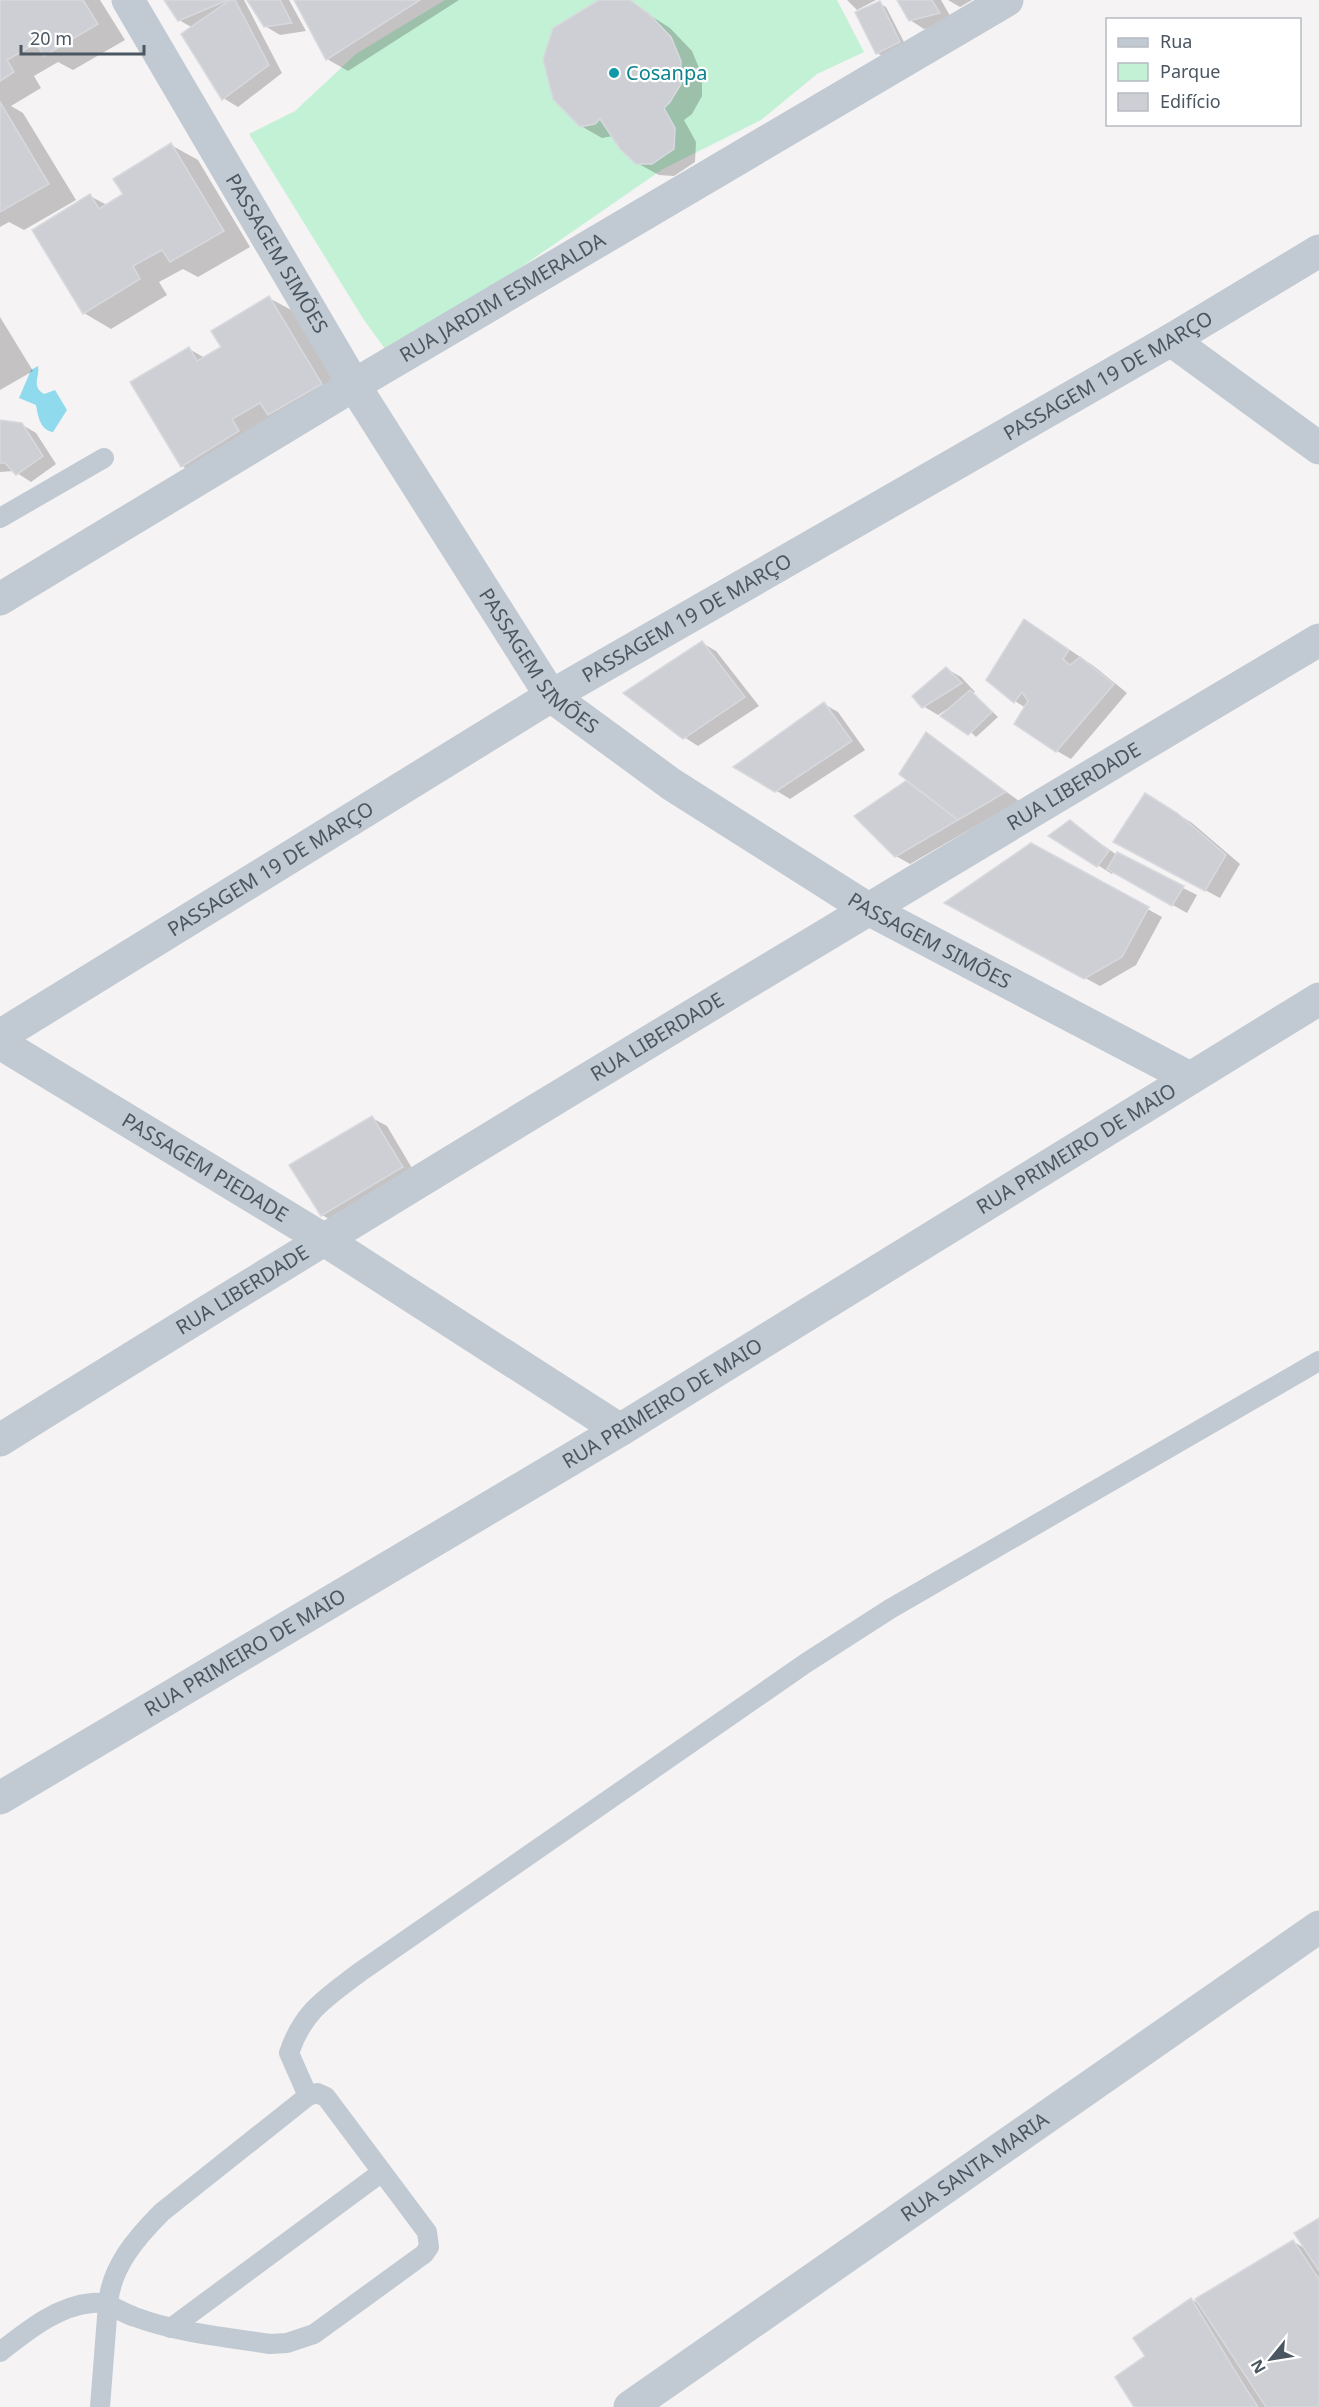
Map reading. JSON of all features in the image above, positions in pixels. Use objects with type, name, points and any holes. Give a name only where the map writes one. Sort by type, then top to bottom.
[{"type":"street","name":"PASSAGEM SIMÕES","points":[[128,0],[354,385],[551,696],[671,784],[867,909],[1190,1078]]},
{"type":"street","name":"RUA JARDIM ESMERALDA","points":[[0,599],[354,385],[1007,0]]},
{"type":"street","name":"PASSAGEM 19 DE MARÇO","points":[[0,1036],[551,696],[1171,340],[1319,251]]},
{"type":"street","points":[[1171,340],[1319,448]]},
{"type":"street","name":"RUA LIBERDADE","points":[[0,1440],[322,1239],[867,909],[1319,640]]},
{"type":"street","name":"RUA PRIMEIRO DE MAIO","points":[[0,1798],[620,1430],[1319,999]]},
{"type":"street","name":"PASSAGEM PIEDADE","points":[[0,1043],[322,1239],[620,1430]]},
{"type":"street","name":"RUA SANTA MARIA","points":[[630,2407],[1319,1927]]},
{"type":"lane","points":[[0,518],[104,458]]},
{"type":"lane","points":[[308,2096],[289,2053],[297,2029],[319,2004],[360,1972],[806,1663],[890,1608],[1319,1361]]},
{"type":"lane","points":[[0,2352],[38,2324],[69,2308],[90,2303],[108,2304],[123,2313],[171,2328],[270,2344],[301,2340],[314,2334],[424,2254],[429,2247],[427,2232],[326,2097],[317,2093],[308,2096],[162,2212],[143,2230],[116,2271],[109,2289],[108,2304],[100,2407]]},
{"type":"lane","points":[[171,2328],[382,2172]]},
{"type":"green space","points":[[445,0],[837,0],[864,52],[817,74],[761,120],[663,169],[391,357],[364,320],[249,134],[295,111],[356,54]]},
{"type":"water","points":[[38,366],[38,388],[44,394],[55,390],[67,410],[53,432],[42,425],[36,405],[19,398],[31,370]]},
{"type":"building","points":[[0,0],[83,0],[98,24],[44,56],[36,43],[7,60],[14,72],[0,81]]},
{"type":"building","points":[[164,0],[228,0],[178,21]]},
{"type":"building","points":[[230,0],[235,0],[269,65],[222,100],[181,34]]},
{"type":"building","points":[[247,0],[280,0],[292,23],[264,27]]},
{"type":"building","points":[[294,0],[420,0],[326,60]]},
{"type":"building","name":"Cosanpa","points":[[599,0],[630,0],[649,14],[671,37],[681,61],[681,84],[664,108],[675,128],[674,149],[652,164],[636,164],[620,149],[600,119],[595,124],[580,127],[553,99],[543,59],[553,28]]},
{"type":"building","points":[[897,0],[932,0],[940,13],[909,21]]},
{"type":"building","points":[[880,1],[900,42],[876,54],[855,12]]},
{"type":"building","points":[[0,102],[49,184],[0,212]]},
{"type":"building","points":[[171,143],[224,231],[170,262],[162,250],[133,266],[140,279],[83,314],[32,230],[90,194],[99,209],[123,194],[113,179]]},
{"type":"building","points":[[269,296],[322,384],[268,415],[260,403],[232,419],[239,431],[181,467],[130,382],[189,347],[197,361],[221,347],[211,331]]},
{"type":"building","points":[[0,420],[22,423],[43,456],[16,475],[5,463],[0,463]]},
{"type":"building","points":[[1024,619],[1069,650],[1063,659],[1070,665],[1080,657],[1114,684],[1056,752],[1014,724],[1028,701],[1022,692],[1014,703],[986,680]]},
{"type":"building","points":[[702,641],[745,697],[683,739],[623,693]]},
{"type":"building","points":[[946,667],[962,683],[922,708],[912,696]]},
{"type":"building","points":[[970,690],[992,712],[968,735],[940,716]]},
{"type":"building","points":[[824,702],[852,741],[775,792],[733,767]]},
{"type":"building","points":[[926,732],[1006,792],[958,820],[899,774]]},
{"type":"building","points":[[906,781],[958,820],[895,857],[854,816]]},
{"type":"building","points":[[1145,793],[1177,813],[1226,855],[1205,891],[1113,842]]},
{"type":"building","points":[[1070,820],[1109,851],[1097,867],[1048,836]]},
{"type":"building","points":[[1031,843],[1149,907],[1122,957],[1084,979],[944,903]]},
{"type":"building","points":[[1117,852],[1184,886],[1172,906],[1107,869]]},
{"type":"building","points":[[372,1116],[403,1167],[321,1216],[289,1165]]},
{"type":"building","points":[[1319,2218],[1319,2271],[1294,2233]]},
{"type":"building","points":[[1293,2240],[1319,2279],[1319,2407],[1266,2407],[1195,2299]]},
{"type":"building","points":[[1191,2298],[1258,2407],[1134,2407],[1115,2377],[1145,2356],[1133,2338]]},
{"type":"place","name":"Cosanpa","points":[[614,73]]}]
